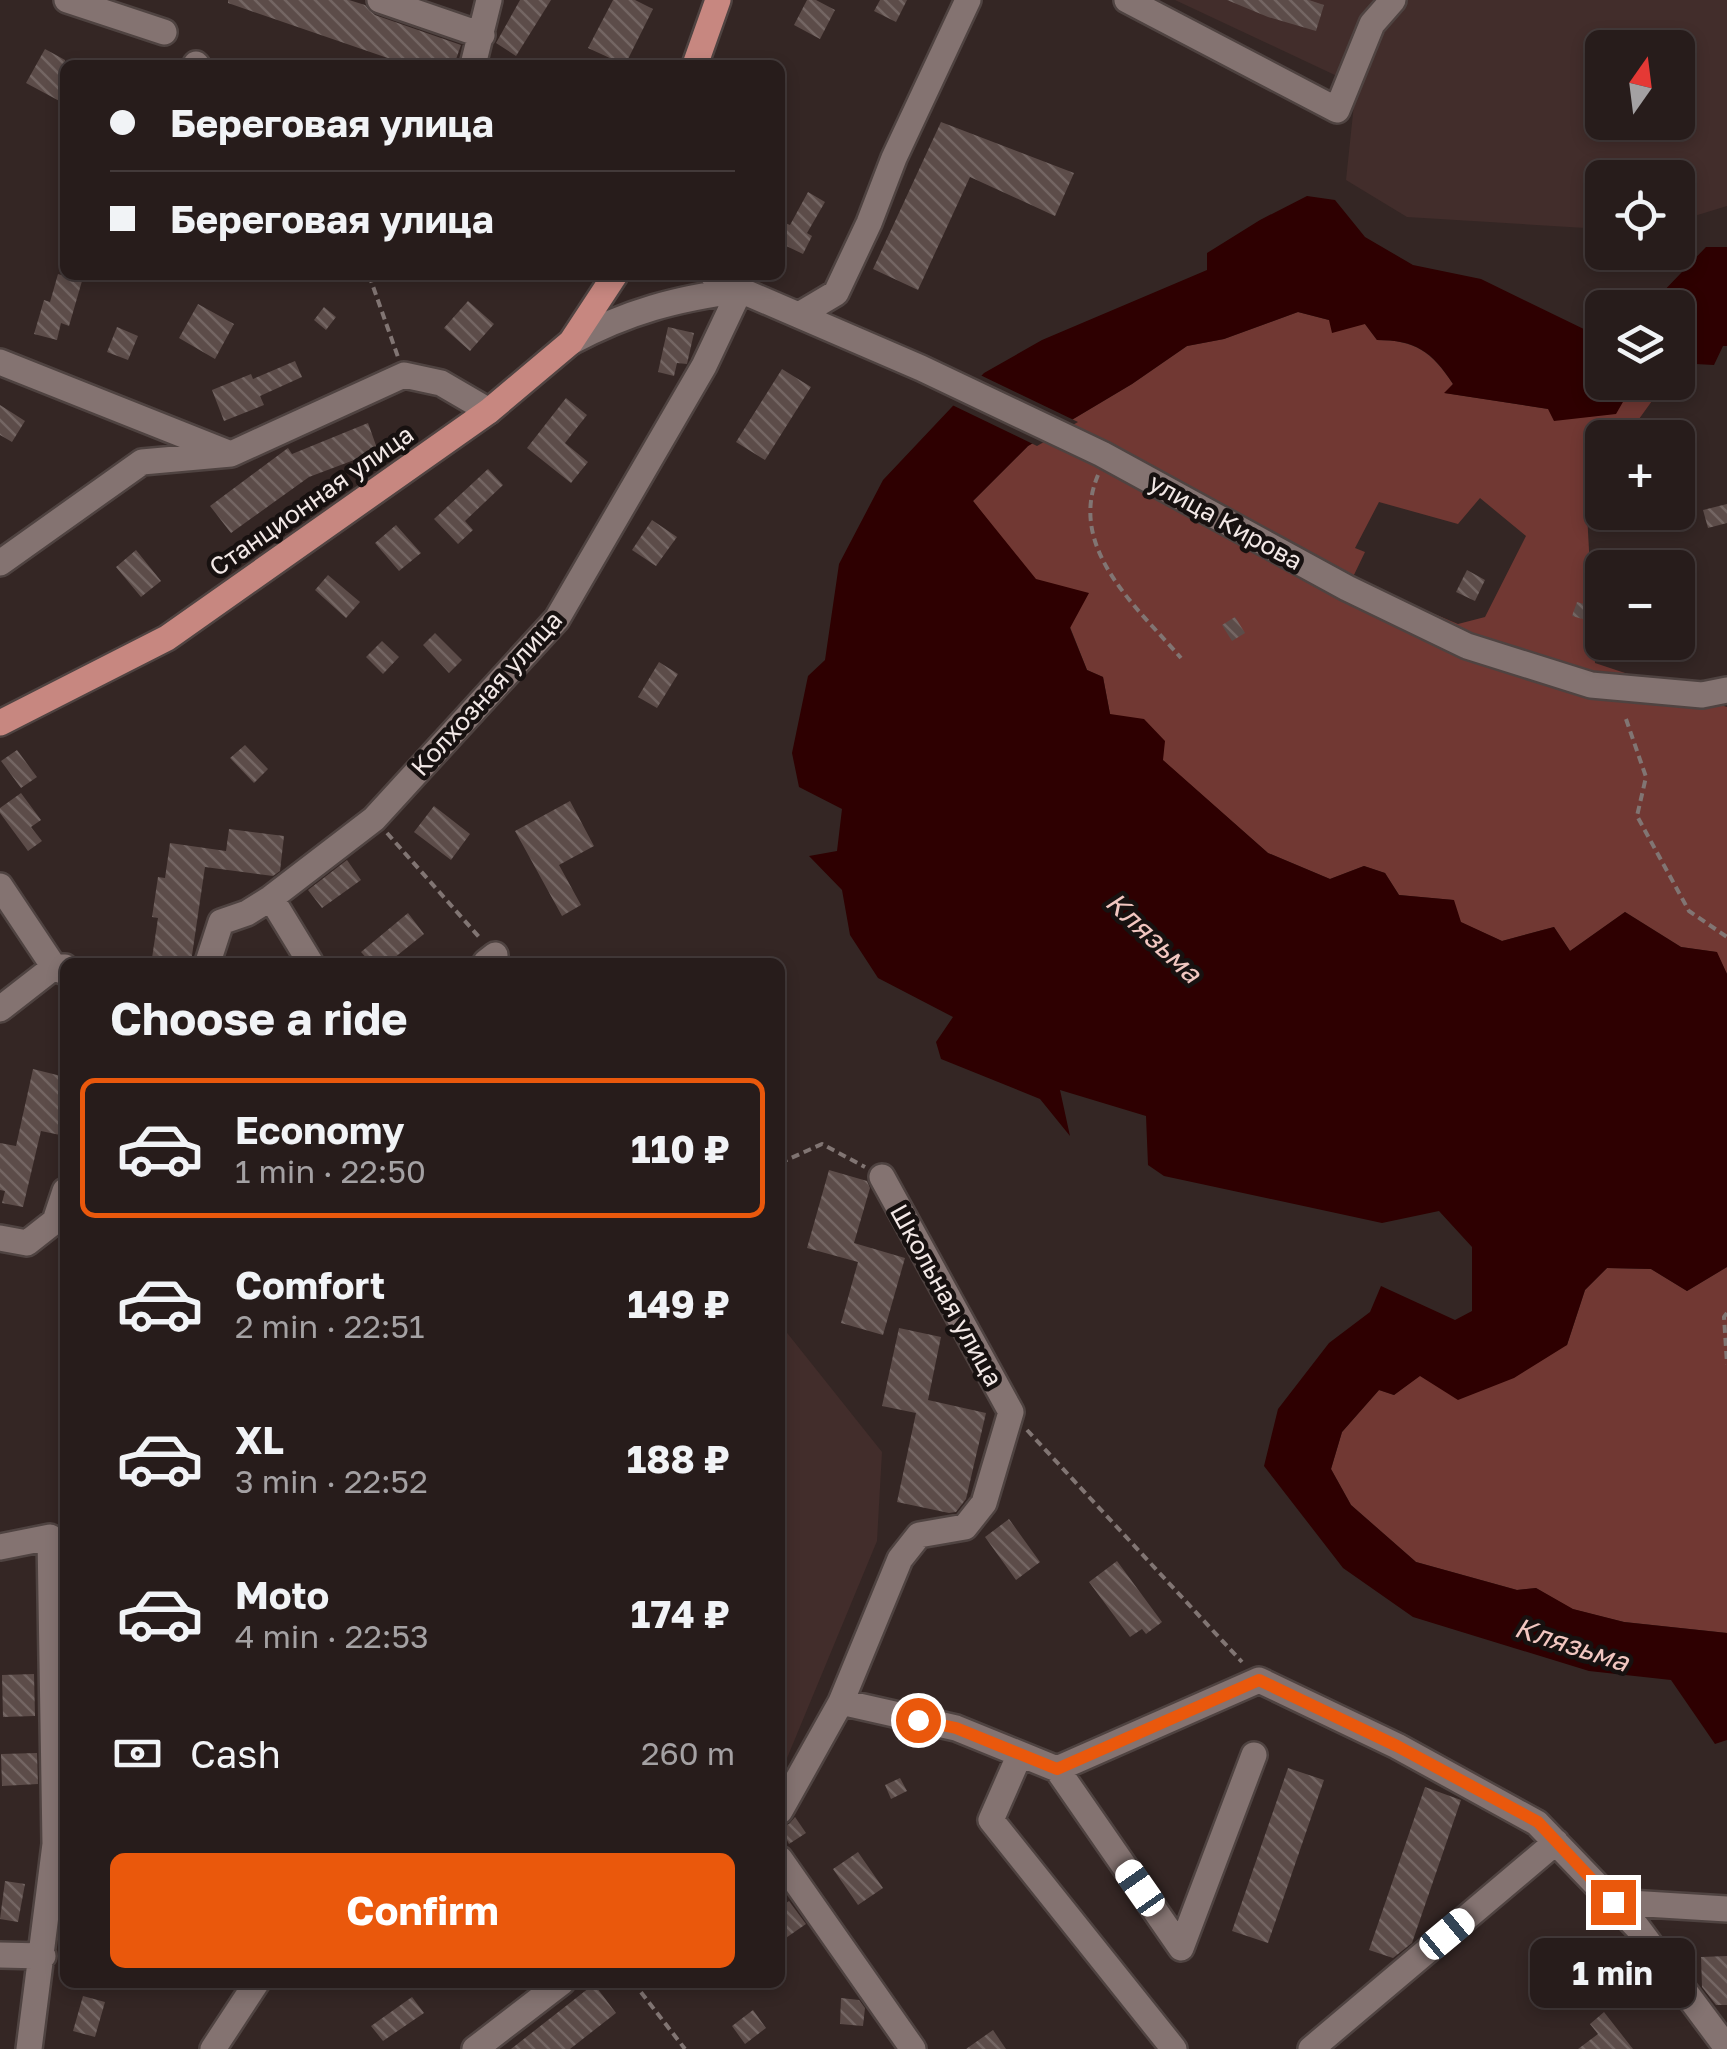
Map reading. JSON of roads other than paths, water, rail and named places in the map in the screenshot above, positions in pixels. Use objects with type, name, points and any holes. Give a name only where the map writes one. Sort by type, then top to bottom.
[{"type":"main road","points":[[697,60],[718,0]]},
{"type":"main road","name":"Станционная улица","points":[[0,723],[167,638],[489,411],[572,342],[612,280]]},
{"type":"street","points":[[66,0],[164,32]]},
{"type":"street","points":[[380,0],[482,36]]},
{"type":"street","points":[[475,60],[489,0]]},
{"type":"street","points":[[799,316],[836,293],[968,0]]},
{"type":"street","points":[[1127,0],[1337,110],[1372,24],[1393,0]]},
{"type":"street","name":"улица Кирова","points":[[722,280],[921,368],[1101,464],[1467,646],[1591,685],[1702,694],[1727,690]]},
{"type":"street","points":[[572,342],[638,310],[740,290]]},
{"type":"street","name":"Колхозная улица","points":[[209,958],[221,922],[247,913],[271,898],[374,818],[557,619],[704,366],[740,290]]},
{"type":"street","points":[[0,362],[231,454]]},
{"type":"street","points":[[0,564],[142,462],[231,454],[404,375],[442,382],[489,411]]},
{"type":"street","points":[[0,886],[60,968]]},
{"type":"street","points":[[271,898],[308,958]]},
{"type":"street","points":[[0,1009],[60,970]]},
{"type":"street","name":"Школьная улица","points":[[785,1802],[841,1702],[900,1559],[919,1535],[965,1526],[984,1503],[1011,1412],[882,1177]]},
{"type":"street","points":[[0,1238],[27,1242],[54,1221],[60,1204]]},
{"type":"street","points":[[0,1548],[50,1536],[55,1844],[29,2049]]},
{"type":"street","points":[[1057,1769],[1259,1680],[1538,1822],[1637,1927],[1727,2048]]},
{"type":"street","points":[[841,1702],[956,1728],[1057,1769],[1181,1948],[1254,1755]]},
{"type":"street","points":[[1020,1754],[991,1820],[1174,2049]]},
{"type":"street","points":[[1311,2049],[1556,1842]]},
{"type":"street","points":[[785,1865],[913,2049]]},
{"type":"street","points":[[1613,1902],[1727,1908]]},
{"type":"street","points":[[0,1955],[43,1956]]},
{"type":"street","points":[[213,2049],[253,1988]]},
{"type":"street","points":[[482,2047],[555,1988]]},
{"type":"water","name":"Клязьма","points":[[1307,196],[1335,200],[1365,237],[1413,265],[1481,279],[1585,330],[1585,400],[1624,400],[1616,414],[1554,421],[1548,409],[1444,393],[1453,384],[1438,363],[1412,345],[1377,340],[1365,324],[1332,333],[1329,320],[1298,312],[1224,339],[1187,346],[1028,446],[973,501],[1036,579],[1089,593],[1070,628],[1087,670],[1103,677],[1110,714],[1144,719],[1165,741],[1163,760],[1268,853],[1330,879],[1364,866],[1385,873],[1399,895],[1454,900],[1461,922],[1502,941],[1554,927],[1570,951],[1625,912],[1681,947],[1717,952],[1727,974],[1727,1267],[1687,1291],[1651,1269],[1607,1268],[1585,1290],[1567,1345],[1514,1378],[1458,1400],[1420,1376],[1394,1395],[1379,1390],[1342,1432],[1331,1469],[1351,1505],[1416,1562],[1517,1590],[1536,1588],[1573,1609],[1624,1622],[1727,1633],[1727,1740],[1715,1744],[1671,1680],[1589,1671],[1413,1617],[1343,1568],[1264,1466],[1278,1409],[1329,1343],[1370,1312],[1381,1286],[1455,1320],[1472,1311],[1472,1247],[1439,1211],[1382,1223],[1164,1176],[1148,1165],[1146,1116],[1060,1090],[1070,1136],[1040,1099],[941,1059],[936,1042],[953,1017],[878,978],[850,935],[842,890],[809,856],[837,851],[842,809],[799,787],[792,753],[808,676],[825,660],[839,564],[883,480],[984,373],[1042,340],[1207,270],[1207,253]]},
{"type":"water","points":[[1706,247],[1727,247],[1727,346],[1723,346],[1714,365],[1695,364],[1695,290],[1665,290],[1684,270],[1695,270],[1695,258]]}]
